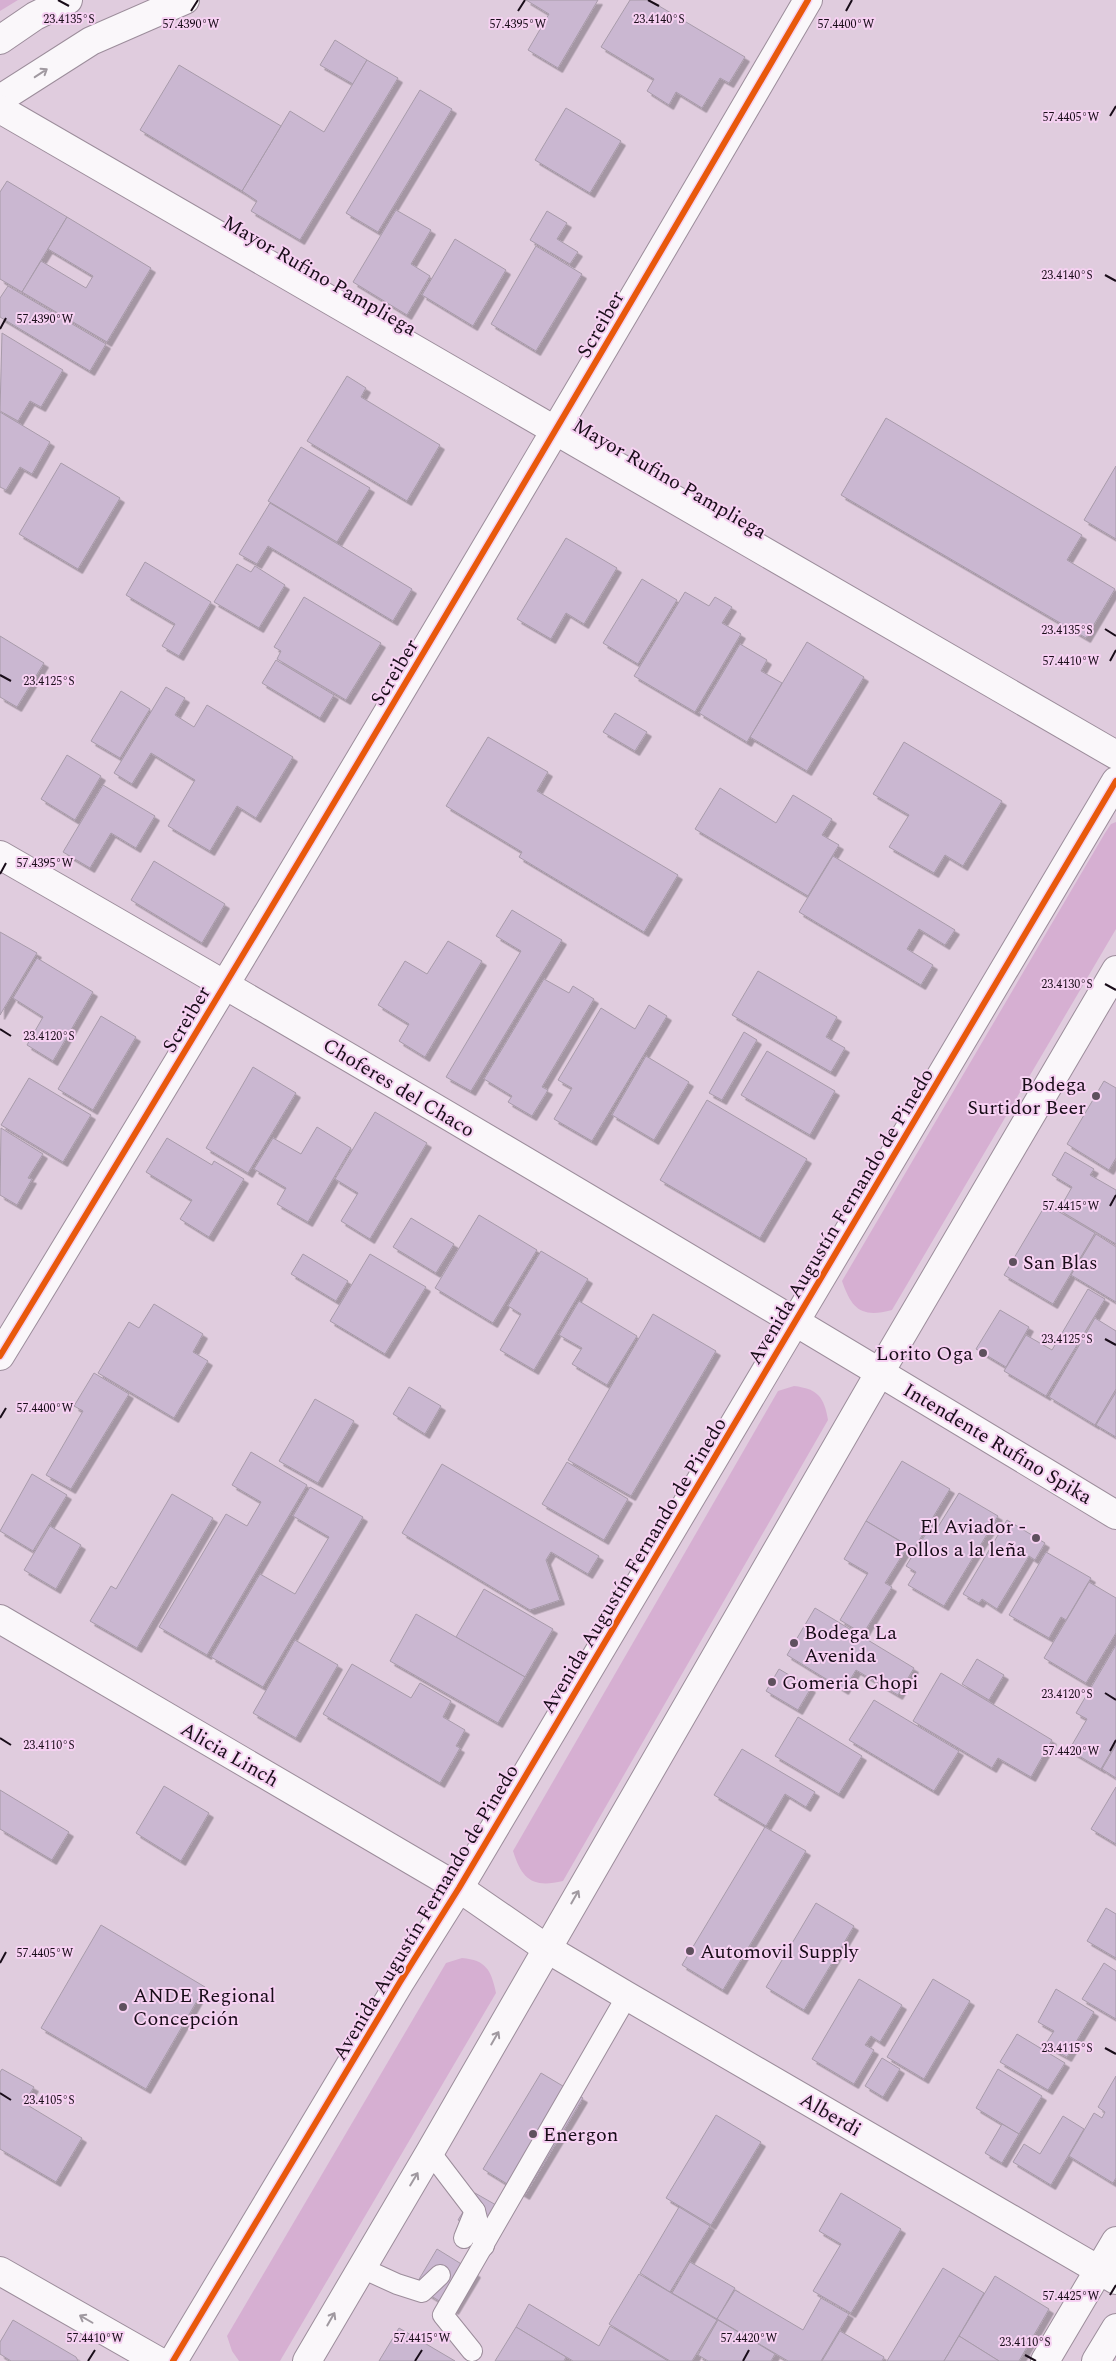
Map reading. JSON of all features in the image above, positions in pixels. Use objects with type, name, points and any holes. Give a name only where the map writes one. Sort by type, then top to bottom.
[{"type":"main road","points":[[0,40],[34,16],[68,0]]},
{"type":"main road","points":[[0,99],[90,41],[185,0]]},
{"type":"main road","name":"Screiber","points":[[0,1356],[226,985],[557,431],[808,0]]},
{"type":"main road","name":"Mayor Rufino Pampliega","points":[[0,109],[1116,755]]},
{"type":"main road","name":"Avenida Augustín Fernando de Pinedo","points":[[173,2361],[400,1982],[459,1888],[1116,782]]},
{"type":"main road","name":"Choferes del Chaco","points":[[0,855],[226,985],[880,1372]]},
{"type":"main road","points":[[307,2361],[430,2152],[880,1372],[1116,970]]},
{"type":"main road","name":"Intendente Rufino Spika","points":[[880,1372],[1116,1515]]},
{"type":"main road","name":"Alicia Linch","points":[[0,1619],[459,1888],[546,1948]]},
{"type":"main road","name":"Alberdi","points":[[546,1948],[1108,2274]]},
{"type":"main road","points":[[1045,2361],[1108,2274],[1116,2241]]},
{"type":"main road","points":[[0,2270],[158,2361]]},
{"type":"main road","points":[[1096,2361],[1116,2328]]},
{"type":"lane","points":[[472,2351],[443,2315],[627,1996]]},
{"type":"lane","points":[[430,2152],[475,2210],[484,2246]]},
{"type":"lane","points":[[464,2238],[475,2210]]},
{"type":"lane","points":[[362,2268],[397,2284],[422,2292],[440,2275]]},
{"type":"shaded area","points":[[0,0],[18,0],[0,11]]},
{"type":"shaded area","points":[[1116,822],[1116,929],[892,1310],[873,1313],[860,1309],[850,1299],[842,1281],[1105,833],[1111,824]]},
{"type":"shaded area","points":[[794,1386],[809,1389],[822,1400],[828,1420],[563,1881],[544,1883],[530,1880],[520,1869],[513,1851],[778,1391]]},
{"type":"shaded area","points":[[462,1958],[477,1961],[486,1968],[492,1978],[496,1993],[280,2361],[239,2361],[232,2351],[227,2336],[446,1963]]},
{"type":"building","points":[[526,0],[598,0],[558,68],[528,50],[549,14]]},
{"type":"building","points":[[630,0],[649,0],[745,57],[729,83],[720,78],[702,108],[676,92],[669,105],[647,91],[654,79],[601,47]]},
{"type":"building","points":[[335,40],[367,60],[353,84],[320,65]]},
{"type":"building","points":[[367,60],[398,78],[300,240],[251,211],[257,201],[242,191],[290,111],[324,132]]},
{"type":"building","points":[[179,65],[281,126],[242,191],[140,130]]},
{"type":"building","points":[[420,90],[452,109],[378,232],[346,213]]},
{"type":"building","points":[[566,108],[621,141],[590,193],[535,160]]},
{"type":"building","points":[[7,181],[67,217],[22,292],[0,279],[0,192]]},
{"type":"building","points":[[396,210],[431,230],[411,264],[430,276],[407,315],[353,282]]},
{"type":"building","points":[[547,211],[567,223],[557,239],[578,252],[570,264],[530,240]]},
{"type":"building","points":[[67,217],[151,268],[107,342],[22,292],[41,261],[86,288],[93,276],[48,249]]},
{"type":"building","points":[[455,239],[506,270],[473,326],[422,295]]},
{"type":"building","points":[[536,246],[582,274],[536,351],[491,324]]},
{"type":"building","points":[[8,286],[106,344],[90,371],[0,317],[0,298]]},
{"type":"building","points":[[2,333],[63,370],[41,407],[30,401],[18,421],[0,411]]},
{"type":"building","points":[[347,376],[366,388],[361,397],[440,445],[407,501],[307,441]]},
{"type":"building","points":[[0,412],[50,442],[32,474],[20,467],[6,490],[0,487]]},
{"type":"building","points":[[886,418],[1082,535],[1067,560],[1115,589],[1086,638],[841,495]]},
{"type":"building","points":[[301,447],[370,488],[337,542],[268,501]]},
{"type":"building","points":[[61,463],[120,498],[78,569],[19,534]]},
{"type":"building","points":[[1116,466],[1116,539],[1084,520]]},
{"type":"building","points":[[270,503],[412,589],[393,621],[268,546],[257,564],[239,554]]},
{"type":"building","points":[[566,538],[617,568],[584,624],[566,613],[551,639],[517,619]]},
{"type":"building","points":[[145,562],[211,602],[179,656],[162,646],[175,624],[126,595]]},
{"type":"building","points":[[237,564],[251,572],[255,566],[285,585],[259,628],[214,602]]},
{"type":"building","points":[[642,579],[677,600],[638,664],[603,643]]},
{"type":"building","points":[[685,592],[709,606],[715,597],[732,607],[722,623],[741,634],[695,712],[634,676]]},
{"type":"building","points":[[304,597],[381,643],[346,700],[277,659],[281,651],[274,647]]},
{"type":"building","points":[[0,636],[44,663],[17,707],[0,697]]},
{"type":"building","points":[[807,642],[864,677],[807,771],[750,737]]},
{"type":"building","points":[[740,644],[767,660],[761,671],[782,683],[747,742],[699,713]]},
{"type":"building","points":[[276,660],[334,695],[320,718],[262,683]]},
{"type":"building","points":[[166,687],[185,698],[175,715],[194,727],[207,705],[293,757],[256,818],[237,806],[210,851],[168,826],[195,780],[151,753],[132,784],[114,773]]},
{"type":"building","points":[[121,691],[150,709],[120,758],[91,741]]},
{"type":"building","points":[[615,713],[647,732],[635,751],[603,732]]},
{"type":"building","points":[[488,737],[548,772],[537,791],[678,875],[644,932],[519,857],[522,852],[446,806]]},
{"type":"building","points":[[904,742],[1002,801],[963,866],[945,855],[934,873],[889,847],[909,815],[873,794]]},
{"type":"building","points":[[67,755],[101,776],[75,820],[41,799]]},
{"type":"building","points":[[103,785],[155,816],[136,848],[111,833],[90,868],[63,852]]},
{"type":"building","points":[[720,788],[776,823],[793,795],[832,819],[822,835],[839,845],[808,896],[695,829]]},
{"type":"building","points":[[833,856],[955,930],[945,945],[919,929],[907,949],[933,965],[921,985],[799,912]]},
{"type":"building","points":[[154,861],[225,904],[202,943],[131,900]]},
{"type":"building","points":[[512,910],[562,940],[471,1091],[446,1077],[521,951],[496,936]]},
{"type":"building","points":[[0,932],[37,953],[0,1015]]},
{"type":"building","points":[[448,941],[482,961],[425,1057],[399,1041],[409,1024],[378,1005],[405,961],[427,974]]},
{"type":"building","points":[[37,958],[93,992],[53,1061],[27,1045],[43,1017],[13,998]]},
{"type":"building","points":[[758,971],[837,1017],[826,1037],[845,1048],[831,1072],[732,1015]]},
{"type":"building","points":[[544,979],[569,993],[573,986],[594,999],[542,1087],[548,1090],[532,1116],[508,1102],[512,1096],[484,1079]]},
{"type":"building","points":[[649,1005],[667,1016],[592,1141],[554,1119],[572,1088],[558,1080],[601,1008],[635,1029]]},
{"type":"building","points":[[101,1016],[136,1037],[93,1110],[58,1089]]},
{"type":"building","points":[[744,1032],[757,1040],[722,1100],[709,1093]]},
{"type":"building","points":[[767,1051],[835,1091],[810,1135],[741,1095]]},
{"type":"building","points":[[646,1056],[689,1082],[654,1140],[612,1115]]},
{"type":"building","points":[[253,1067],[296,1093],[248,1173],[206,1148]]},
{"type":"building","points":[[29,1078],[91,1115],[63,1162],[1,1125]]},
{"type":"building","points":[[1104,1081],[1116,1088],[1116,1158],[1109,1170],[1067,1144]]},
{"type":"building","points":[[707,1100],[807,1159],[760,1238],[660,1180]]},
{"type":"building","points":[[375,1112],[427,1143],[370,1239],[341,1221],[358,1193],[335,1179]]},
{"type":"building","points":[[317,1127],[351,1148],[308,1222],[277,1204],[286,1188],[254,1169],[273,1138],[301,1154]]},
{"type":"building","points":[[1,1128],[43,1154],[28,1178],[32,1179],[17,1205],[0,1195]]},
{"type":"building","points":[[167,1138],[212,1165],[214,1161],[244,1179],[209,1237],[180,1219],[192,1200],[146,1172]]},
{"type":"building","points":[[1065,1152],[1094,1169],[1090,1175],[1116,1190],[1116,1244],[1059,1210],[1072,1187],[1052,1175]]},
{"type":"building","points":[[1046,1204],[1095,1233],[1053,1304],[1004,1275]]},
{"type":"building","points":[[479,1215],[537,1250],[493,1323],[435,1288]]},
{"type":"building","points":[[411,1218],[454,1244],[436,1273],[393,1247]]},
{"type":"building","points":[[1096,1234],[1116,1247],[1116,1302],[1071,1275]]},
{"type":"building","points":[[541,1251],[588,1279],[534,1370],[500,1350],[521,1314],[508,1306]]},
{"type":"building","points":[[303,1254],[348,1281],[336,1301],[291,1274]]},
{"type":"building","points":[[370,1254],[426,1287],[385,1354],[330,1321]]},
{"type":"building","points":[[1088,1289],[1105,1299],[1046,1396],[1004,1371],[1026,1335],[1052,1350]]},
{"type":"building","points":[[579,1301],[637,1336],[607,1385],[572,1364],[582,1348],[559,1335]]},
{"type":"building","points":[[154,1304],[203,1334],[193,1352],[208,1361],[174,1418],[98,1373],[129,1322],[139,1328]]},
{"type":"building","points":[[1000,1310],[1029,1327],[1006,1367],[976,1349]]},
{"type":"building","points":[[653,1314],[716,1351],[631,1496],[568,1460]]},
{"type":"building","points":[[1095,1318],[1116,1331],[1116,1389],[1095,1425],[1049,1397]]},
{"type":"building","points":[[94,1373],[129,1394],[71,1489],[46,1475],[83,1411],[74,1406]]},
{"type":"building","points":[[409,1387],[441,1406],[425,1434],[393,1414]]},
{"type":"building","points":[[1116,1392],[1116,1437],[1096,1425]]},
{"type":"building","points":[[315,1399],[354,1421],[318,1483],[279,1461]]},
{"type":"building","points":[[251,1452],[307,1485],[207,1655],[159,1627],[226,1514],[247,1526],[261,1502],[232,1485]]},
{"type":"building","points":[[902,1461],[950,1489],[914,1549],[866,1521]]},
{"type":"building","points":[[567,1462],[628,1499],[604,1540],[542,1504]]},
{"type":"building","points":[[442,1464],[599,1556],[588,1574],[551,1552],[546,1560],[560,1600],[530,1610],[402,1533]]},
{"type":"building","points":[[32,1474],[67,1495],[33,1551],[0,1531]]},
{"type":"building","points":[[310,1487],[363,1517],[263,1687],[211,1657],[260,1574],[295,1594],[329,1537],[293,1516]]},
{"type":"building","points":[[959,1493],[998,1516],[944,1606],[908,1585],[916,1572],[906,1566],[927,1532],[933,1535]]},
{"type":"building","points":[[172,1494],[213,1518],[137,1648],[90,1621],[111,1586],[116,1589]]},
{"type":"building","points":[[1007,1520],[1045,1543],[1035,1560],[1029,1556],[997,1609],[982,1599],[979,1603],[963,1594]]},
{"type":"building","points":[[866,1521],[908,1546],[885,1583],[892,1587],[863,1634],[840,1620],[868,1573],[844,1559]]},
{"type":"building","points":[[50,1526],[81,1545],[56,1589],[24,1570]]},
{"type":"building","points":[[1046,1552],[1091,1578],[1066,1620],[1061,1617],[1049,1638],[1009,1615]]},
{"type":"building","points":[[1089,1582],[1116,1598],[1116,1633],[1086,1683],[1044,1658]]},
{"type":"building","points":[[484,1589],[553,1629],[525,1677],[456,1637]]},
{"type":"building","points":[[815,1608],[914,1668],[898,1695],[856,1670],[844,1690],[787,1655]]},
{"type":"building","points":[[416,1614],[525,1677],[498,1723],[390,1661]]},
{"type":"building","points":[[295,1640],[338,1665],[296,1738],[253,1713]]},
{"type":"building","points":[[1116,1645],[1116,1743],[1101,1769],[1069,1750],[1087,1719],[1076,1713]]},
{"type":"building","points":[[977,1659],[1004,1675],[989,1700],[962,1684]]},
{"type":"building","points":[[352,1664],[411,1698],[420,1683],[451,1701],[443,1717],[465,1730],[456,1746],[460,1748],[440,1783],[323,1714]]},
{"type":"building","points":[[779,1669],[811,1688],[798,1710],[766,1691]]},
{"type":"building","points":[[941,1673],[1052,1740],[1031,1777],[998,1758],[992,1768],[913,1721]]},
{"type":"building","points":[[874,1700],[959,1751],[934,1791],[849,1740]]},
{"type":"building","points":[[798,1717],[862,1756],[839,1794],[775,1756]]},
{"type":"building","points":[[1116,1745],[1116,1778],[1102,1769]]},
{"type":"building","points":[[742,1749],[815,1792],[806,1807],[785,1794],[766,1826],[714,1795]]},
{"type":"building","points":[[164,1786],[209,1813],[181,1861],[136,1833]]},
{"type":"building","points":[[1116,1787],[1116,1844],[1091,1829]]},
{"type":"building","points":[[0,1790],[69,1832],[52,1860],[0,1829]]},
{"type":"building","points":[[765,1827],[806,1851],[723,1990],[682,1965]]},
{"type":"building","points":[[816,1903],[854,1926],[804,2010],[766,1987]]},
{"type":"building","points":[[1106,1908],[1116,1914],[1116,1958],[1087,1941]]},
{"type":"building","name":"ANDE Regional Concepción","points":[[101,1925],[205,1987],[146,2089],[41,2028]]},
{"type":"building","points":[[1104,1963],[1116,1971],[1116,2019],[1082,1999]]},
{"type":"building","points":[[859,1979],[902,2005],[880,2042],[871,2036],[865,2045],[874,2050],[854,2084],[812,2059]]},
{"type":"building","points":[[933,1979],[970,2001],[924,2079],[887,2057]]},
{"type":"building","points":[[1056,1989],[1094,2012],[1067,2057],[1045,2045],[1054,2031],[1038,2022]]},
{"type":"building","points":[[1017,2034],[1065,2063],[1048,2090],[1000,2062]]},
{"type":"building","points":[[882,2058],[900,2069],[883,2097],[865,2086]]},
{"type":"building","points":[[2,2069],[34,2087],[24,2103],[82,2138],[56,2182],[0,2149],[0,2072]]},
{"type":"building","points":[[998,2069],[1042,2096],[1019,2134],[976,2108]]},
{"type":"building","name":"Energon","points":[[541,2073],[583,2098],[525,2195],[483,2169]]},
{"type":"building","points":[[1116,2076],[1116,2178],[1113,2183],[1069,2156],[1094,2113],[1102,2118],[1105,2112],[1098,2107]]},
{"type":"building","points":[[716,2115],[761,2142],[711,2225],[666,2198]]},
{"type":"building","points":[[1063,2116],[1084,2129],[1051,2185],[1013,2162],[1024,2144],[1040,2154]]},
{"type":"building","points":[[1002,2124],[1019,2134],[1002,2163],[985,2153]]},
{"type":"building","points":[[475,2193],[503,2209],[486,2237],[458,2220]]},
{"type":"building","points":[[841,2193],[901,2229],[851,2313],[813,2291],[841,2244],[819,2231]]},
{"type":"building","points":[[679,2207],[710,2226],[670,2292],[640,2273]]},
{"type":"building","points":[[437,2249],[476,2273],[454,2310],[415,2286]]},
{"type":"building","points":[[690,2262],[735,2288],[717,2319],[672,2293]]},
{"type":"building","points":[[943,2268],[984,2293],[944,2361],[887,2361]]},
{"type":"building","points":[[639,2274],[717,2320],[692,2361],[670,2361],[609,2324]]},
{"type":"building","points":[[995,2276],[1049,2309],[1019,2361],[999,2361],[959,2336]]},
{"type":"building","points":[[735,2290],[803,2330],[821,2298],[849,2314],[821,2361],[788,2361],[717,2319]]},
{"type":"building","points":[[529,2304],[599,2346],[610,2326],[668,2361],[573,2361],[516,2327]]},
{"type":"building","points":[[13,2320],[76,2357],[78,2361],[11,2361],[0,2354],[0,2342]]},
{"type":"building","points":[[718,2320],[775,2354],[771,2361],[708,2361],[698,2355]]},
{"type":"building","points":[[516,2327],[566,2357],[564,2361],[495,2361]]},
{"type":"building","points":[[399,2328],[455,2361],[379,2361]]},
{"type":"building","points":[[840,2331],[884,2357],[882,2361],[822,2361]]},
{"type":"building","points":[[959,2336],[999,2361],[944,2361]]},
{"type":"cycle path","points":[[0,1356],[205,1019],[808,0]]},
{"type":"cycle path","points":[[173,2361],[400,1982],[459,1888],[1116,781]]},
{"type":"place","name":"Bodega Surtidor Beer","points":[[1096,1096]]},
{"type":"place","name":"San Blas","points":[[1013,1262]]},
{"type":"place","name":"Lorito Oga","points":[[983,1353]]},
{"type":"place","name":"El Aviador - Pollos a la leña","points":[[1036,1538]]},
{"type":"place","name":"Bodega La Avenida","points":[[794,1643]]},
{"type":"place","name":"Gomeria Chopi","points":[[772,1682]]},
{"type":"place","name":"Automovil Supply","points":[[690,1951]]},
{"type":"place","name":"ANDE Regional Concepción","points":[[123,2007]]},
{"type":"place","name":"Energon","points":[[533,2134]]}]
